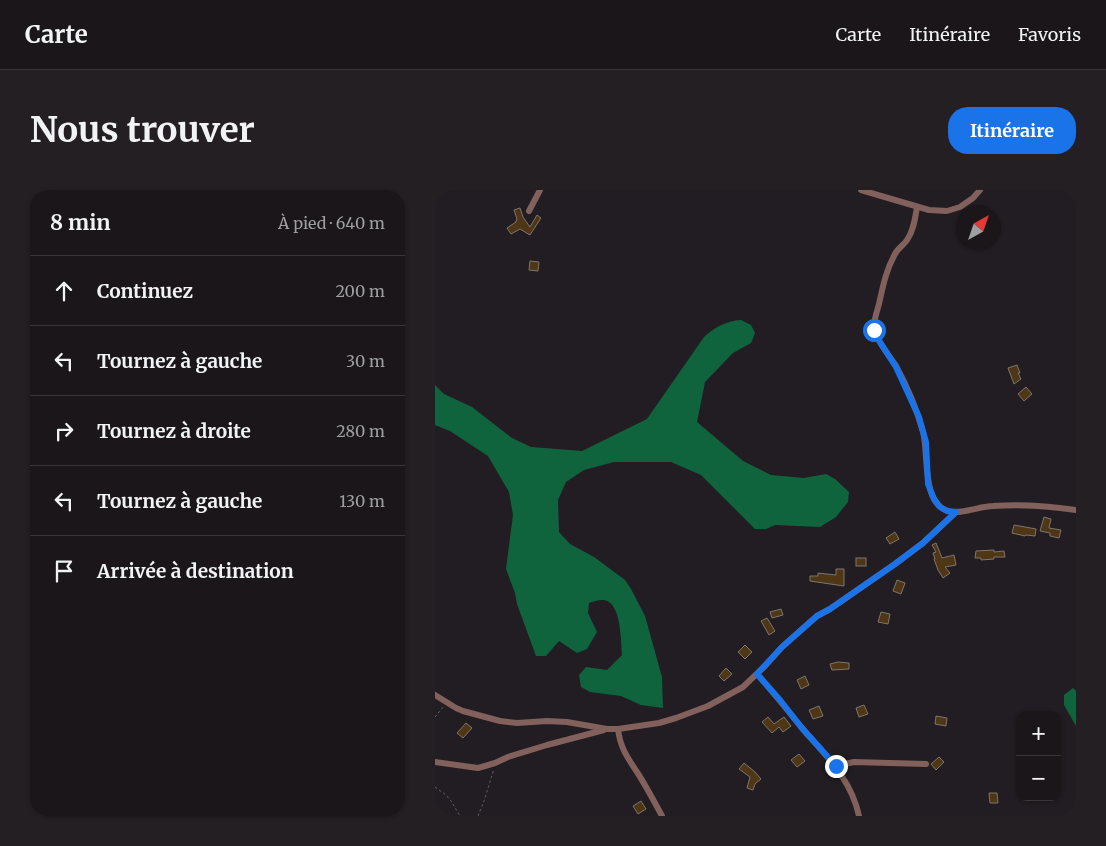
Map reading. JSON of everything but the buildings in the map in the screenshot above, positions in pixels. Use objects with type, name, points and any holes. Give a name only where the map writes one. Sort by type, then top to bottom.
[{"type":"street","points":[[529,211],[540,190]]},
{"type":"street","points":[[861,190],[929,210],[947,211],[960,207],[973,198],[979,190]]},
{"type":"street","points":[[917,207],[913,228],[908,239],[896,251],[885,275],[874,330],[896,367],[919,417],[926,442],[928,484],[934,499],[940,507],[947,511],[956,512],[992,506],[1027,505],[1076,510]]},
{"type":"street","points":[[435,695],[463,711],[517,723],[567,722],[617,729],[659,723],[676,718],[708,706],[743,687],[782,647],[817,616],[902,559],[923,543],[956,512]]},
{"type":"street","points":[[757,674],[836,766],[852,794],[857,815]]},
{"type":"street","points":[[435,762],[478,768],[495,764],[508,757],[547,745],[607,729]]},
{"type":"street","points":[[617,729],[624,752],[662,816]]},
{"type":"street","points":[[836,766],[854,762],[927,764]]},
{"type":"path","points":[[435,717],[446,702]]},
{"type":"path","points":[[477,816],[484,801],[495,764]]},
{"type":"path","points":[[435,787],[446,796],[460,816]]},
{"type":"green space","points":[[741,320],[751,325],[755,333],[751,343],[733,353],[705,382],[697,422],[743,461],[771,475],[804,478],[826,474],[835,479],[849,492],[848,502],[836,517],[820,527],[775,525],[766,529],[755,529],[701,475],[671,462],[614,462],[584,470],[566,482],[558,500],[559,532],[570,544],[594,557],[625,580],[631,589],[645,616],[662,677],[663,708],[641,705],[621,696],[590,692],[581,687],[579,675],[586,667],[607,670],[622,655],[620,626],[613,606],[604,600],[589,603],[588,613],[597,632],[587,649],[577,653],[559,641],[546,656],[536,656],[506,569],[513,515],[509,492],[488,456],[450,431],[435,425],[435,385],[444,394],[472,407],[512,438],[531,447],[582,451],[647,419],[704,337],[721,325]]},
{"type":"green space","points":[[1073,688],[1076,691],[1076,726],[1064,705],[1064,695]]},
{"type":"route","points":[[836,766],[757,674],[782,647],[817,616],[895,564],[923,543],[956,512],[947,511],[940,507],[934,499],[928,484],[926,442],[919,417],[896,367],[874,330]]}]
